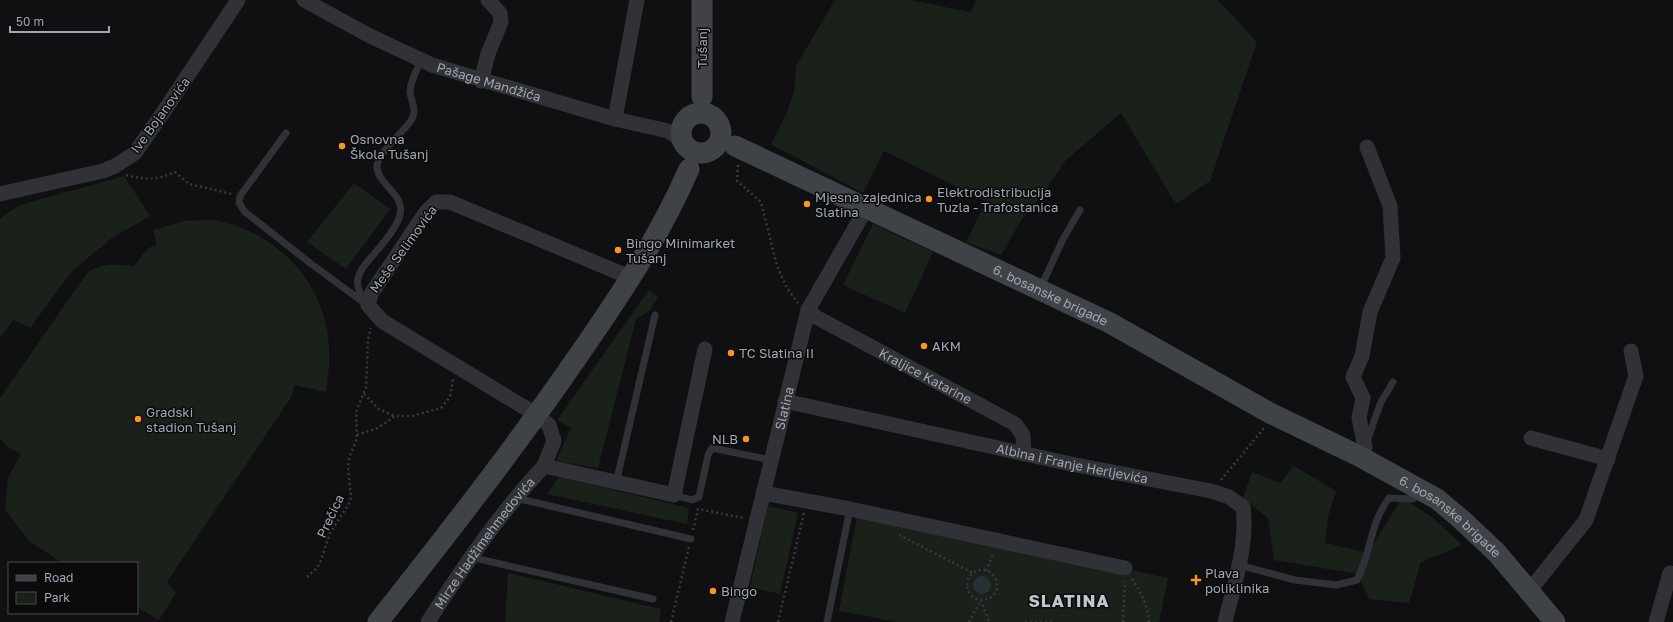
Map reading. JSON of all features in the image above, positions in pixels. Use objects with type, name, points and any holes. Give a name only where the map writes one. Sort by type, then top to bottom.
[{"type":"street","name":"Ive Bojanovića","points":[[0,194],[103,171],[115,166],[133,154],[140,146],[238,0]]},
{"type":"street","name":"Pašage Mandžića","points":[[304,0],[370,36],[422,61],[480,81],[615,119],[668,131],[678,136],[709,135]]},
{"type":"street","points":[[480,81],[488,54],[501,22],[500,13],[488,0]]},
{"type":"street","points":[[615,119],[637,0]]},
{"type":"street","name":"Tušanj","points":[[632,278],[678,194],[689,169],[709,135],[702,0]]},
{"type":"street","name":"6. bosanske brigade","points":[[709,135],[867,207],[1040,289],[1110,323],[1270,414],[1362,452],[1437,499],[1462,520],[1497,553],[1556,622]]},
{"type":"street","points":[[1362,452],[1360,418],[1363,398],[1353,377],[1362,356],[1370,312],[1393,258],[1390,206],[1367,147]]},
{"type":"street","name":"Meše Selimovića","points":[[537,415],[382,320],[372,310],[370,294],[426,212],[434,204],[442,201],[480,214],[632,278]]},
{"type":"street","name":"Slatina","points":[[732,622],[808,310],[867,207]]},
{"type":"street","points":[[378,622],[537,415],[632,278]]},
{"type":"street","name":"Kraljice Katarine","points":[[808,310],[816,317],[1015,424],[1023,434],[1024,454]]},
{"type":"street","points":[[674,495],[705,349]]},
{"type":"street","points":[[1530,590],[1586,520],[1636,376],[1631,351]]},
{"type":"street","name":"Albina i Franje Herljevića","points":[[785,401],[1024,454],[1212,491],[1229,497],[1243,507],[1245,523],[1238,565],[1225,622]]},
{"type":"street","name":"Mirze Hadžimehmedovića","points":[[428,622],[470,557],[514,498],[544,466],[554,441],[549,425],[537,415]]},
{"type":"street","points":[[1531,438],[1608,459]]},
{"type":"street","name":"Mirze Hadžimehmedovića","points":[[544,466],[674,495]]},
{"type":"street","points":[[763,493],[850,509],[1125,568]]},
{"type":"street","points":[[1656,622],[1670,573]]},
{"type":"lane","points":[[372,310],[362,297],[357,286],[359,273],[392,230],[399,217],[401,209],[400,203],[392,190],[379,174],[377,163],[412,118],[414,112],[411,87],[422,61]]},
{"type":"lane","points":[[286,132],[240,196],[239,203],[245,212],[372,310]]},
{"type":"lane","points":[[1040,289],[1063,239],[1080,210]]},
{"type":"lane","points":[[616,483],[655,315]]},
{"type":"lane","points":[[1362,452],[1381,402],[1393,382]]},
{"type":"lane","points":[[674,495],[692,500],[699,497],[708,455],[712,448],[771,460]]},
{"type":"lane","points":[[1238,565],[1295,580],[1336,585],[1357,580],[1365,564],[1381,509],[1389,498],[1413,499],[1422,490]]},
{"type":"lane","points":[[514,498],[691,539]]},
{"type":"lane","points":[[828,622],[850,509]]},
{"type":"lane","points":[[470,557],[653,599]]},
{"type":"path","points":[[709,135],[737,181],[761,202],[777,266],[787,288],[801,307],[808,310]]},
{"type":"path","points":[[115,166],[124,174],[153,180],[175,172],[189,184],[240,196]]},
{"type":"path","name":"Prečica","points":[[307,577],[320,563],[330,533],[350,502],[351,496],[348,467],[357,435],[356,412],[364,394],[367,379],[368,339],[372,310]]},
{"type":"path","points":[[364,394],[379,409],[394,416],[412,416],[441,408],[450,397],[453,381],[460,369]]},
{"type":"path","points":[[357,435],[378,428],[394,416]]},
{"type":"path","points":[[1212,491],[1266,426]]},
{"type":"path","points":[[671,622],[698,509],[746,519]]},
{"type":"path","points":[[778,622],[805,509]]},
{"type":"path","points":[[892,531],[973,573]]},
{"type":"path","points":[[986,571],[998,541]]},
{"type":"path","points":[[1122,622],[1125,568]]},
{"type":"path","points":[[1125,568],[1141,592],[1149,622]]},
{"type":"path","points":[[968,622],[981,600],[990,597],[996,590],[996,580],[990,573],[982,570],[973,573],[968,579],[968,587],[971,594],[981,600],[989,622]]},
{"type":"path","points":[[1025,622],[1053,622]]},
{"type":"green space","points":[[835,0],[910,0],[971,12],[976,0],[1218,0],[1257,42],[1210,181],[1176,204],[1121,113],[1066,160],[1037,202],[1022,219],[1001,255],[966,242],[986,201],[884,151],[863,193],[771,144],[786,115],[794,92],[796,66]]},
{"type":"green space","points":[[124,176],[150,216],[112,238],[72,271],[30,328],[13,320],[0,338],[0,218],[20,205]]},
{"type":"green space","points":[[354,183],[390,209],[346,269],[307,242]]},
{"type":"green space","name":"Gradski stadion Tušanj","points":[[211,220],[232,224],[252,232],[270,243],[287,257],[301,273],[313,291],[322,310],[328,339],[329,369],[326,392],[294,385],[292,396],[167,582],[176,593],[159,620],[138,608],[138,562],[61,562],[28,540],[5,509],[8,478],[21,454],[9,448],[0,439],[0,398],[87,273],[104,265],[115,264],[134,266],[148,248],[157,245],[153,230],[184,221]]},
{"type":"green space","points":[[873,224],[933,252],[905,313],[843,285]]},
{"type":"green space","points":[[649,290],[658,298],[649,311],[636,319],[598,468],[556,461],[571,428],[557,420]]},
{"type":"green space","points":[[1294,466],[1336,491],[1328,517],[1325,543],[1368,553],[1402,498],[1432,517],[1462,545],[1421,562],[1409,603],[1369,599],[1358,574],[1274,560],[1268,518],[1243,498],[1252,472],[1280,483]]},
{"type":"green space","points":[[559,477],[689,508],[687,524],[547,494]]},
{"type":"green space","points":[[768,506],[798,513],[780,594],[750,587]]},
{"type":"green space","points":[[858,511],[1168,578],[1159,622],[898,622],[839,611]]},
{"type":"green space","points":[[508,573],[661,609],[659,622],[505,622]]},
{"type":"shaded area","points":[[982,576],[988,579],[991,585],[988,591],[982,594],[976,591],[973,585],[976,579]]},
{"type":"place","name":"Osnovna Škola Tušanj","points":[[342,146]]},
{"type":"place","name":"Elektrodistribucija Tuzla - Trafostanica","points":[[929,199]]},
{"type":"place","name":"Mjesna zajednica Slatina","points":[[807,204]]},
{"type":"place","name":"Bingo Minimarket Tušanj","points":[[618,250]]},
{"type":"place","name":"AKM","points":[[924,346]]},
{"type":"place","name":"TC Slatina II","points":[[731,353]]},
{"type":"place","name":"Gradski stadion Tušanj","points":[[138,419]]},
{"type":"place","name":"NLB","points":[[746,439]]},
{"type":"place","name":"Plava poliklinika","points":[[1196,580]]},
{"type":"place","name":"Bingo","points":[[713,591]]},
{"type":"district","name":"SLATINA","points":[[1069,601]]}]
